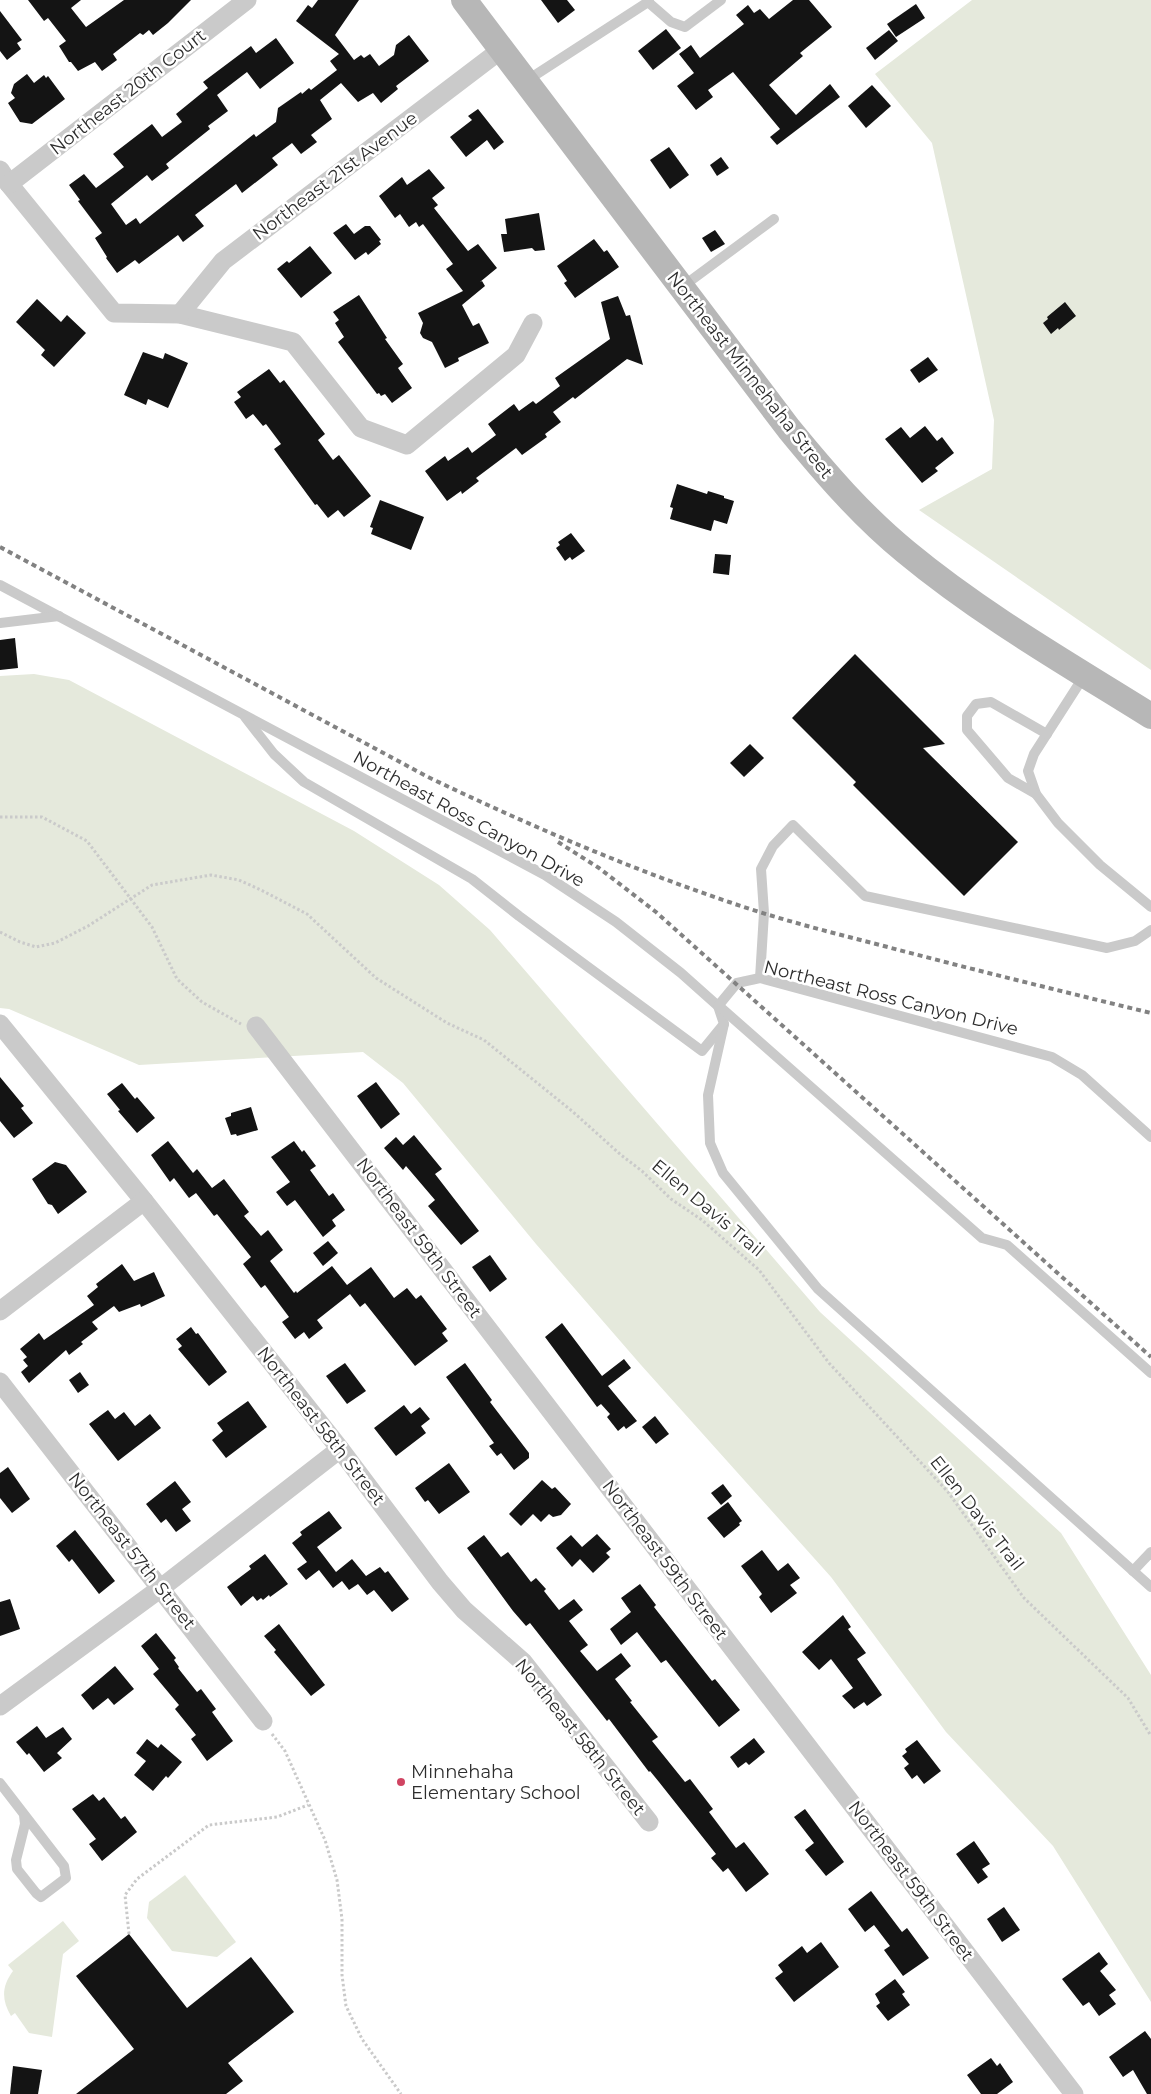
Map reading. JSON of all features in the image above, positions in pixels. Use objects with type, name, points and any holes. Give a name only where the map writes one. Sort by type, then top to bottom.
[{"type":"main road","name":"Northeast Minnehaha Street","points":[[464,0],[795,437],[826,475],[868,518],[905,551],[945,582],[986,612],[1151,716]]},
{"type":"street","name":"Northeast 20th Court","points":[[4,177],[248,0]]},
{"type":"street","name":"Northeast 21st Avenue","points":[[180,314],[223,261],[502,50]]},
{"type":"street","points":[[4,177],[114,313],[180,314],[293,342],[361,428],[407,445],[516,355],[534,323]]},
{"type":"street","name":"Northeast 58th Street","points":[[0,1024],[144,1201],[340,1449],[440,1582],[464,1610],[523,1662],[649,1822]]},
{"type":"street","name":"Northeast 59th Street","points":[[256,1026],[1074,2094]]},
{"type":"street","points":[[0,1311],[144,1201]]},
{"type":"street","name":"Northeast 57th Street","points":[[0,1382],[263,1721]]},
{"type":"street","points":[[0,1706],[161,1588],[340,1449]]},
{"type":"lane","points":[[526,81],[649,1],[671,22],[685,27],[721,0]]},
{"type":"lane","points":[[682,288],[774,219]]},
{"type":"lane","name":"Northeast Ross Canyon Drive","points":[[0,585],[545,875],[616,922],[681,973],[718,1006],[737,983],[760,978],[1052,1057],[1082,1075],[1151,1137]]},
{"type":"lane","points":[[0,623],[59,616]]},
{"type":"lane","points":[[1085,675],[1034,754],[1028,771],[1036,794],[1058,823],[1093,858],[1151,907]]},
{"type":"lane","points":[[1036,794],[1008,778],[967,730],[967,716],[976,704],[990,702],[1047,734]]},
{"type":"lane","points":[[241,713],[274,754],[304,782],[472,879],[702,1051],[724,1024]]},
{"type":"lane","points":[[760,978],[764,913],[761,869],[773,846],[793,825],[865,896],[1107,948],[1135,941],[1151,930]]},
{"type":"lane","points":[[718,1006],[724,1024],[708,1095],[710,1143],[723,1173],[818,1289],[1151,1587]]},
{"type":"lane","points":[[718,1006],[982,1238],[1007,1245],[1151,1373]]},
{"type":"lane","points":[[1133,1571],[1151,1552]]},
{"type":"lane","points":[[0,1783],[61,1862],[66,1873],[66,1878],[41,1897],[17,1869],[16,1860],[25,1824],[24,1815]]},
{"type":"path","points":[[0,817],[42,817],[87,841],[152,927],[177,979],[202,1002],[239,1024],[256,1026]]},
{"type":"path","name":"Ellen Davis Trail","points":[[0,932],[20,942],[36,947],[55,943],[88,926],[152,885],[211,875],[239,880],[307,914],[376,978],[447,1023],[484,1040],[642,1171],[671,1199],[702,1220],[759,1270],[829,1363],[948,1492],[1024,1598],[1128,1698],[1151,1736]]},
{"type":"path","points":[[263,1721],[285,1751],[324,1840],[337,1880],[342,1919],[342,1975],[346,2006],[362,2039],[401,2094]]},
{"type":"path","points":[[129,1934],[125,1895],[137,1879],[193,1835],[209,1825],[277,1817],[308,1805]]},
{"type":"shaded area","points":[[972,0],[1151,0],[1151,670],[919,510],[992,469],[994,420],[932,143],[875,74]]},
{"type":"shaded area","points":[[34,674],[69,680],[354,831],[439,885],[490,930],[820,1312],[1061,1533],[1151,1675],[1151,2002],[1053,1846],[946,1732],[831,1577],[641,1365],[536,1244],[403,1083],[363,1052],[139,1065],[9,1009],[0,1008],[0,676]]},
{"type":"shaded area","points":[[185,1875],[236,1942],[217,1957],[172,1951],[147,1918],[149,1902]]},
{"type":"shaded area","points":[[63,1921],[79,1941],[63,1954],[52,2037],[29,2033],[15,2013],[11,2016],[4,1998],[5,1987],[13,1971],[8,1965]]},
{"type":"building","points":[[28,0],[81,0],[71,8],[86,27],[124,0],[191,0],[153,35],[149,30],[143,35],[140,33],[113,54],[117,60],[102,71],[95,62],[78,71],[69,62],[59,46],[66,41],[48,18],[44,21]]},
{"type":"building","points":[[318,0],[359,0],[335,35],[354,60],[361,55],[364,58],[370,54],[379,66],[394,55],[396,45],[409,35],[429,61],[396,86],[398,89],[381,103],[373,93],[358,102],[341,83],[320,100],[332,119],[311,135],[317,142],[301,154],[292,143],[272,158],[278,165],[242,193],[236,184],[195,215],[204,226],[183,242],[178,235],[139,264],[135,260],[117,273],[95,238],[102,233],[78,201],[80,200],[69,185],[84,174],[96,188],[124,167],[113,154],[152,124],[162,137],[182,122],[176,114],[208,88],[203,82],[251,46],[256,53],[276,38],[294,63],[260,89],[247,72],[217,95],[228,111],[208,126],[210,129],[166,164],[169,168],[152,181],[147,175],[111,204],[126,225],[136,218],[140,224],[254,134],[256,137],[276,122],[278,108],[301,92],[302,94],[309,88],[311,90],[337,70],[330,61],[339,54],[296,21],[308,5],[312,8]]},
{"type":"building","points":[[541,0],[567,0],[575,10],[558,23]]},
{"type":"building","points":[[793,0],[809,0],[832,27],[800,53],[803,56],[769,85],[796,115],[830,84],[840,97],[777,145],[770,137],[780,129],[733,72],[708,90],[713,97],[696,110],[677,86],[694,73],[679,54],[691,45],[700,58],[744,24],[736,15],[748,5],[754,13],[760,9],[769,19]]},
{"type":"building","points":[[916,4],[925,18],[896,37],[887,24]]},
{"type":"building","points":[[0,11],[22,40],[17,43],[21,49],[7,60],[0,51]]},
{"type":"building","points":[[666,29],[681,48],[653,70],[638,51]]},
{"type":"building","points":[[889,30],[898,41],[875,60],[866,48]]},
{"type":"building","points":[[27,74],[34,83],[44,75],[46,78],[48,76],[65,99],[32,124],[20,122],[8,103],[15,98],[11,93],[14,84]]},
{"type":"building","points":[[872,85],[891,106],[866,128],[848,106]]},
{"type":"building","points":[[478,109],[504,142],[494,150],[487,140],[466,157],[450,137],[472,120],[468,116]]},
{"type":"building","points":[[669,147],[689,175],[670,189],[650,160]]},
{"type":"building","points":[[721,157],[729,168],[717,176],[710,165]]},
{"type":"building","points":[[429,169],[445,188],[432,198],[438,205],[434,208],[468,251],[478,244],[497,268],[480,282],[482,281],[485,286],[462,305],[473,326],[479,323],[489,343],[458,358],[459,361],[445,368],[432,342],[423,338],[420,333],[423,323],[418,313],[463,291],[446,269],[453,264],[423,224],[419,227],[416,222],[409,227],[400,214],[395,218],[379,196],[402,177],[407,185]]},
{"type":"building","points":[[539,213],[545,250],[535,251],[532,248],[504,252],[501,234],[507,234],[505,219]]},
{"type":"building","points":[[346,224],[354,234],[365,226],[370,226],[381,240],[379,241],[381,244],[368,255],[366,252],[355,260],[333,233]]},
{"type":"building","points":[[715,230],[725,244],[711,252],[702,238]]},
{"type":"building","points":[[594,239],[604,252],[607,250],[619,267],[575,298],[564,283],[567,281],[557,266]]},
{"type":"building","points":[[310,246],[332,273],[301,298],[277,269],[287,261],[289,263]]},
{"type":"building","points":[[359,295],[387,338],[385,339],[403,364],[398,368],[412,388],[392,403],[385,394],[381,396],[379,393],[377,394],[338,342],[344,337],[335,323],[339,320],[333,312]]},
{"type":"building","points":[[618,296],[626,316],[630,315],[643,365],[627,359],[575,399],[573,397],[553,412],[561,422],[545,434],[547,437],[522,455],[516,448],[476,478],[479,481],[462,494],[461,491],[447,501],[425,471],[445,456],[448,461],[468,447],[472,453],[496,435],[488,424],[514,404],[519,411],[533,401],[536,404],[560,386],[555,378],[610,339],[601,302]]},
{"type":"building","points":[[37,299],[61,322],[67,315],[86,333],[54,367],[41,355],[45,350],[16,322]]},
{"type":"building","points":[[1065,302],[1076,316],[1051,334],[1043,323],[1048,319],[1047,317]]},
{"type":"building","points":[[143,352],[163,359],[165,353],[188,363],[168,408],[148,399],[146,405],[124,395]]},
{"type":"building","points":[[928,357],[938,370],[919,383],[910,370]]},
{"type":"building","points":[[269,369],[280,383],[284,380],[325,434],[318,440],[333,460],[339,455],[371,496],[344,517],[338,510],[328,518],[317,504],[315,505],[274,449],[281,444],[266,424],[263,426],[253,414],[246,419],[234,402],[241,397],[237,392]]},
{"type":"building","points":[[925,426],[937,441],[942,437],[954,453],[935,468],[938,471],[922,483],[885,439],[901,427],[910,438]]},
{"type":"building","points":[[677,484],[707,494],[708,491],[734,501],[727,524],[714,520],[711,531],[670,519],[673,508],[670,507]]},
{"type":"building","points":[[380,500],[424,517],[411,550],[371,534],[373,528],[370,527]]},
{"type":"building","points":[[571,533],[585,551],[572,560],[570,557],[565,561],[556,548],[560,545],[558,542]]},
{"type":"building","points":[[715,554],[731,555],[729,575],[713,573]]},
{"type":"building","points":[[15,638],[18,668],[0,670],[0,640]]},
{"type":"building","points":[[855,654],[945,744],[923,748],[1018,842],[964,896],[853,785],[856,782],[792,718]]},
{"type":"building","points":[[750,744],[764,758],[744,777],[730,763]]},
{"type":"building","points":[[0,1077],[24,1106],[21,1108],[33,1123],[14,1138],[0,1121]]},
{"type":"building","points":[[376,1082],[400,1114],[381,1129],[357,1096]]},
{"type":"building","points":[[122,1083],[135,1099],[137,1097],[155,1118],[137,1133],[118,1111],[120,1110],[107,1094]]},
{"type":"building","points":[[251,1107],[258,1130],[237,1136],[236,1134],[231,1135],[225,1118],[231,1116],[231,1113]]},
{"type":"building","points":[[414,1135],[442,1169],[435,1174],[479,1231],[461,1245],[428,1206],[435,1200],[406,1166],[403,1170],[384,1148],[396,1137],[403,1145]]},
{"type":"building","points":[[168,1141],[193,1173],[197,1169],[212,1188],[224,1179],[249,1212],[244,1216],[261,1236],[268,1230],[283,1250],[270,1261],[294,1293],[296,1291],[297,1293],[332,1266],[347,1285],[371,1267],[394,1298],[407,1288],[416,1299],[421,1295],[447,1329],[442,1333],[448,1341],[415,1366],[365,1303],[360,1307],[350,1294],[317,1320],[323,1328],[309,1339],[304,1332],[295,1339],[282,1322],[289,1317],[265,1285],[261,1288],[243,1264],[251,1257],[217,1214],[214,1216],[196,1193],[189,1198],[174,1178],[170,1182],[151,1155]]},
{"type":"building","points":[[294,1141],[302,1152],[304,1150],[316,1166],[310,1170],[329,1196],[333,1193],[345,1210],[332,1220],[336,1226],[323,1237],[295,1200],[287,1206],[276,1192],[290,1182],[271,1157]]},
{"type":"building","points":[[55,1162],[66,1165],[87,1192],[58,1214],[52,1205],[48,1204],[32,1179]]},
{"type":"building","points":[[328,1241],[338,1253],[323,1266],[313,1253]]},
{"type":"building","points":[[490,1255],[507,1279],[490,1292],[472,1267]]},
{"type":"building","points":[[122,1264],[134,1281],[154,1272],[165,1296],[141,1307],[140,1304],[119,1312],[114,1306],[92,1322],[98,1329],[81,1342],[83,1344],[69,1355],[66,1350],[29,1383],[21,1372],[28,1366],[23,1360],[27,1357],[20,1349],[39,1333],[44,1340],[94,1305],[87,1296],[98,1287],[96,1284]]},
{"type":"building","points":[[562,1323],[602,1376],[624,1359],[631,1368],[608,1386],[637,1421],[626,1429],[624,1426],[618,1431],[607,1417],[610,1414],[601,1404],[597,1407],[545,1337]]},
{"type":"building","points":[[191,1327],[196,1334],[198,1333],[227,1372],[209,1386],[178,1349],[182,1346],[176,1339]]},
{"type":"building","points":[[345,1363],[366,1391],[347,1404],[326,1376]]},
{"type":"building","points":[[465,1363],[492,1400],[490,1402],[529,1453],[529,1458],[514,1470],[501,1453],[497,1456],[489,1446],[494,1443],[446,1377]]},
{"type":"building","points":[[80,1372],[89,1385],[78,1393],[69,1380]]},
{"type":"building","points":[[248,1401],[267,1427],[226,1458],[212,1440],[223,1431],[217,1423]]},
{"type":"building","points":[[404,1405],[411,1414],[420,1407],[430,1419],[421,1426],[426,1433],[396,1456],[374,1428]]},
{"type":"building","points":[[108,1410],[115,1419],[124,1412],[135,1426],[150,1414],[161,1428],[118,1461],[89,1424]]},
{"type":"building","points":[[655,1416],[669,1434],[656,1444],[642,1427]]},
{"type":"building","points":[[449,1463],[470,1492],[439,1514],[428,1500],[425,1502],[415,1488]]},
{"type":"building","points":[[8,1467],[30,1499],[12,1513],[0,1498],[0,1473]]},
{"type":"building","points":[[542,1480],[552,1489],[555,1487],[571,1504],[561,1515],[553,1517],[549,1514],[541,1522],[533,1514],[521,1526],[509,1514]]},
{"type":"building","points":[[175,1481],[191,1502],[182,1509],[191,1521],[176,1532],[166,1519],[161,1523],[146,1504]]},
{"type":"building","points":[[723,1484],[732,1496],[721,1505],[711,1493]]},
{"type":"building","points":[[728,1502],[742,1521],[739,1523],[740,1525],[724,1538],[707,1518]]},
{"type":"building","points":[[329,1511],[342,1528],[317,1547],[336,1572],[352,1559],[366,1576],[380,1567],[385,1573],[388,1571],[409,1599],[392,1612],[374,1590],[367,1595],[358,1584],[349,1590],[342,1581],[333,1588],[319,1570],[306,1580],[297,1569],[307,1562],[292,1543],[302,1535],[300,1532]]},
{"type":"building","points":[[75,1530],[115,1581],[99,1594],[72,1559],[69,1562],[56,1546]]},
{"type":"building","points":[[597,1534],[611,1549],[606,1553],[610,1557],[593,1573],[580,1559],[572,1567],[556,1548],[571,1535],[582,1547]]},
{"type":"building","points":[[484,1535],[501,1557],[508,1552],[531,1582],[536,1578],[546,1589],[544,1591],[559,1610],[574,1599],[583,1610],[569,1621],[588,1645],[580,1651],[597,1671],[621,1653],[631,1666],[615,1679],[632,1701],[630,1702],[658,1737],[652,1741],[685,1782],[690,1779],[713,1809],[709,1812],[736,1848],[744,1842],[769,1874],[746,1892],[728,1868],[723,1872],[711,1858],[716,1854],[530,1623],[526,1626],[513,1611],[467,1548]]},
{"type":"building","points":[[762,1550],[778,1571],[788,1563],[800,1578],[790,1585],[797,1593],[771,1613],[759,1597],[762,1594],[741,1566]]},
{"type":"building","points":[[265,1554],[288,1584],[270,1597],[269,1595],[263,1600],[261,1598],[257,1601],[253,1596],[241,1606],[227,1587],[251,1569],[249,1566]]},
{"type":"building","points":[[640,1584],[656,1605],[654,1607],[712,1681],[715,1679],[740,1710],[719,1727],[666,1660],[661,1663],[637,1632],[621,1645],[610,1629],[631,1612],[621,1598]]},
{"type":"building","points":[[10,1599],[20,1629],[0,1636],[0,1602]]},
{"type":"building","points":[[843,1615],[851,1627],[848,1629],[866,1653],[857,1659],[882,1695],[867,1706],[864,1702],[854,1709],[842,1696],[853,1688],[831,1659],[819,1670],[802,1652]]},
{"type":"building","points":[[279,1624],[325,1685],[311,1696],[274,1652],[276,1650],[264,1636]]},
{"type":"building","points":[[156,1633],[176,1658],[174,1660],[178,1668],[197,1692],[201,1689],[216,1709],[212,1712],[233,1741],[207,1761],[191,1739],[196,1735],[175,1709],[179,1705],[153,1674],[159,1669],[141,1646]]},
{"type":"building","points":[[115,1666],[134,1689],[114,1705],[108,1698],[93,1710],[81,1695]]},
{"type":"building","points":[[37,1726],[46,1738],[63,1727],[72,1739],[57,1753],[62,1758],[44,1772],[29,1753],[27,1755],[16,1742]]},
{"type":"building","points":[[754,1738],[765,1752],[749,1765],[746,1762],[738,1768],[730,1757]]},
{"type":"building","points":[[147,1739],[158,1748],[161,1744],[182,1762],[153,1791],[134,1775],[146,1761],[136,1753]]},
{"type":"building","points":[[917,1740],[941,1771],[924,1784],[917,1775],[912,1779],[904,1768],[909,1764],[902,1756],[907,1752],[905,1749]]},
{"type":"building","points":[[93,1794],[99,1801],[104,1797],[121,1819],[125,1816],[137,1832],[102,1861],[89,1844],[96,1839],[72,1809]]},
{"type":"building","points":[[805,1809],[844,1862],[826,1876],[805,1850],[814,1843],[794,1817]]},
{"type":"building","points":[[974,1841],[990,1864],[982,1869],[988,1877],[978,1884],[956,1854]]},
{"type":"building","points":[[871,1891],[902,1932],[907,1928],[929,1958],[903,1976],[884,1950],[890,1946],[874,1925],[865,1932],[848,1909]]},
{"type":"building","points":[[1004,1907],[1020,1930],[1002,1942],[987,1919]]},
{"type":"building","points":[[129,1934],[187,2008],[251,1957],[294,2012],[228,2063],[243,2081],[226,2094],[76,2094],[134,2049],[76,1976]]},
{"type":"building","points":[[821,1942],[839,1967],[794,2002],[775,1978],[783,1972],[778,1965],[802,1946],[807,1953]]},
{"type":"building","points":[[1099,1952],[1108,1964],[1100,1971],[1116,1990],[1109,1995],[1116,2004],[1099,2016],[1089,2002],[1083,2006],[1062,1979]]},
{"type":"building","points":[[895,1979],[905,1992],[902,1994],[910,2005],[888,2021],[876,2006],[880,2003],[875,1994]]},
{"type":"building","points":[[1145,2031],[1151,2039],[1151,2094],[1147,2094],[1133,2070],[1123,2077],[1109,2057]]},
{"type":"building","points":[[991,2058],[997,2066],[1000,2063],[1013,2082],[997,2094],[981,2094],[967,2075]]},
{"type":"building","points":[[13,2066],[42,2070],[38,2094],[10,2094]]},
{"type":"railway","points":[[0,547],[428,777],[539,828],[614,859],[691,889],[785,920],[948,963],[1151,1013]]},
{"type":"railway","points":[[558,842],[599,868],[656,912],[1151,1357]]},
{"type":"place","name":"Minnehaha Elementary School","points":[[401,1782]]}]
